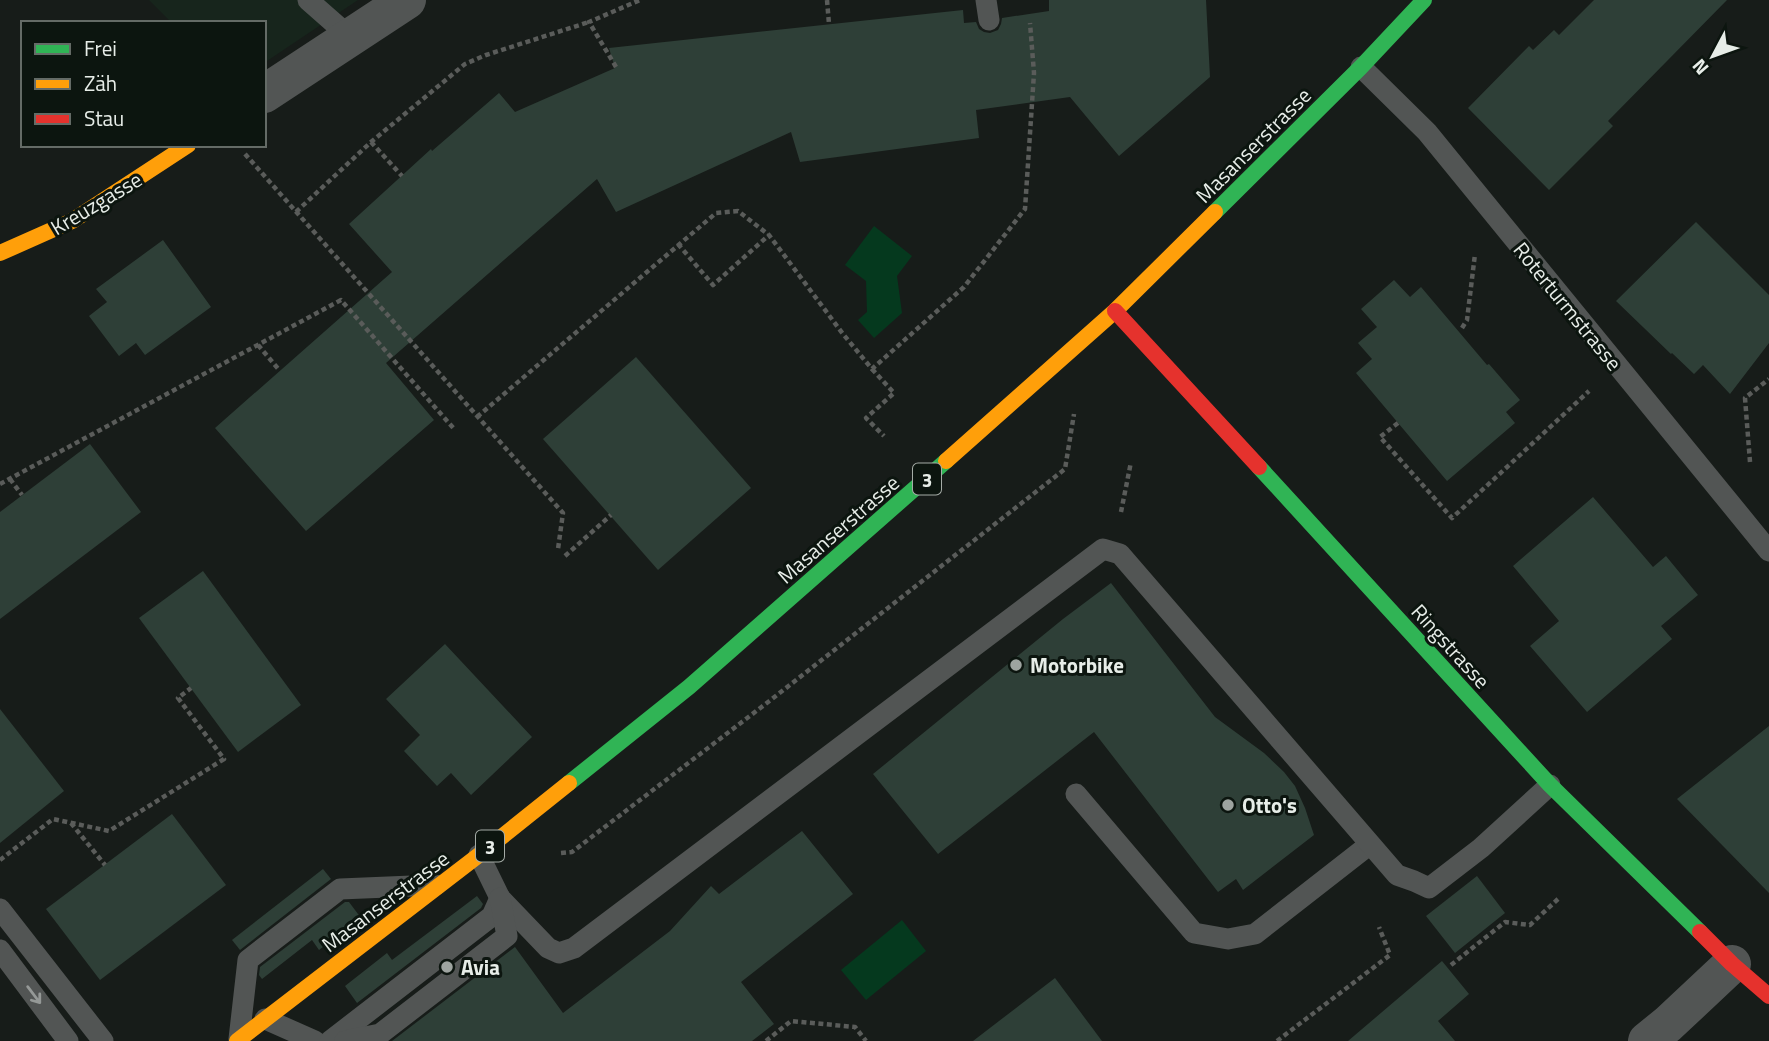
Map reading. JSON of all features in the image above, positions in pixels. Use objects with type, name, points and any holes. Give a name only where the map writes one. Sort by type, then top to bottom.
[{"type":"main road","name":"Masanserstrasse","points":[[238,1040],[479,855],[689,687],[996,418],[1115,311],[1361,67],[1424,0]]},
{"type":"main road","name":"Kreuzgasse","points":[[0,253],[72,221],[185,147]]},
{"type":"main road","name":"Ringstrasse","points":[[1115,311],[1550,785],[1756,979]]},
{"type":"street","points":[[266,93],[407,0]]},
{"type":"street","points":[[1647,1041],[1668,1024],[1756,979]]},
{"type":"lane","points":[[307,0],[350,37]]},
{"type":"lane","name":"Roterturmstrasse","points":[[1361,67],[1427,132],[1769,551]]},
{"type":"lane","points":[[500,898],[548,948],[559,953],[574,947],[1103,549],[1120,554],[1396,875],[1429,888],[1487,842],[1550,785]]},
{"type":"lane","points":[[1076,793],[1194,933],[1228,939],[1255,934],[1369,845]]},
{"type":"lane","points":[[345,1041],[380,1034],[507,936],[500,898],[479,855]]},
{"type":"lane","points":[[238,1040],[248,960],[340,889],[441,884]]},
{"type":"lane","points":[[330,1041],[492,916],[500,898]]},
{"type":"lane","points":[[0,909],[103,1041]]},
{"type":"lane","points":[[0,950],[68,1041]]},
{"type":"lane","points":[[265,1019],[315,1041]]},
{"type":"path","points":[[296,212],[371,142],[464,64],[589,22],[640,0]]},
{"type":"path","points":[[827,0],[829,24]]},
{"type":"path","points":[[872,369],[964,287],[1026,209],[1034,73],[1029,12]]},
{"type":"path","points":[[589,22],[616,67]]},
{"type":"path","points":[[371,142],[402,176]]},
{"type":"path","points":[[245,153],[563,513],[558,549]]},
{"type":"path","points":[[477,417],[716,212],[738,211],[769,235],[843,334],[894,393],[866,418],[884,436]]},
{"type":"path","points":[[1462,328],[1468,320],[1478,227],[1494,215]]},
{"type":"path","points":[[678,244],[713,285],[769,235]]},
{"type":"path","points":[[0,484],[341,300],[455,430]]},
{"type":"path","points":[[258,345],[280,371]]},
{"type":"path","points":[[1398,423],[1380,437],[1452,518],[1617,366]]},
{"type":"path","points":[[1750,468],[1745,398],[1769,379]]},
{"type":"path","points":[[1113,550],[1131,462]]},
{"type":"path","points":[[572,852],[793,683],[1065,469]]},
{"type":"path","points":[[10,479],[22,495]]},
{"type":"path","points":[[565,556],[611,515]]},
{"type":"path","points":[[0,860],[54,819],[109,831],[224,759],[178,698],[191,688]]},
{"type":"path","points":[[71,823],[105,865]]},
{"type":"path","points":[[1451,965],[1505,922],[1530,925],[1558,899]]},
{"type":"path","points":[[1277,1041],[1390,955],[1379,927]]},
{"type":"path","points":[[766,1041],[791,1021],[855,1027],[866,1041]]},
{"type":"shaded area","points":[[149,0],[358,0],[266,62],[266,21],[170,21]]},
{"type":"green space","points":[[874,226],[912,256],[897,276],[902,313],[874,338],[858,320],[867,312],[866,281],[845,265]]},
{"type":"green space","points":[[902,920],[926,951],[866,1000],[841,970]]},
{"type":"building","points":[[1049,0],[1206,0],[1210,77],[1119,156],[1070,97],[976,110],[979,138],[800,162],[791,132],[616,212],[597,179],[386,363],[434,420],[306,531],[215,428],[392,272],[349,224],[431,149],[432,151],[499,93],[515,112],[615,68],[609,48],[963,10],[964,23],[976,22],[979,29],[990,33],[998,30],[1002,18],[1049,11]]},
{"type":"building","points":[[1594,0],[1727,0],[1608,121],[1613,126],[1549,190],[1468,108],[1529,46],[1533,50],[1554,30],[1559,35]]},
{"type":"building","points":[[1696,222],[1769,295],[1769,343],[1730,394],[1703,365],[1694,374],[1616,301]]},
{"type":"building","points":[[163,240],[211,307],[145,355],[136,343],[119,356],[89,316],[107,302],[96,289]]},
{"type":"building","points":[[1394,280],[1410,297],[1421,287],[1520,400],[1506,412],[1515,423],[1447,481],[1356,373],[1372,359],[1358,343],[1377,327],[1361,309]]},
{"type":"building","points":[[636,357],[751,488],[658,570],[543,439]]},
{"type":"building","points":[[90,444],[141,512],[0,619],[0,512]]},
{"type":"building","points":[[1593,497],[1653,567],[1666,556],[1698,595],[1661,626],[1672,639],[1587,712],[1530,646],[1559,621],[1513,566]]},
{"type":"building","points":[[203,571],[301,705],[238,752],[139,618]]},
{"type":"building","points":[[1111,583],[1215,717],[1264,753],[1284,772],[1295,786],[1305,808],[1314,835],[1243,890],[1236,879],[1218,892],[1094,732],[938,854],[873,774]]},
{"type":"building","points":[[445,644],[532,737],[471,795],[451,773],[437,786],[404,751],[420,735],[386,699]]},
{"type":"building","points":[[0,709],[64,791],[0,843]]},
{"type":"building","points":[[1769,726],[1769,893],[1677,799]]},
{"type":"building","points":[[172,814],[226,885],[100,980],[46,909]]},
{"type":"building","points":[[802,831],[853,894],[741,982],[774,1024],[752,1041],[392,1041],[515,947],[563,1013],[670,931],[711,886],[719,894]]},
{"type":"building","points":[[323,869],[331,879],[240,950],[232,940]]},
{"type":"building","points":[[1477,876],[1505,913],[1455,953],[1426,916]]},
{"type":"building","points":[[477,896],[483,904],[481,908],[357,1003],[345,986],[387,953],[392,960]]},
{"type":"building","points":[[345,902],[349,902],[361,918],[319,950],[312,940],[262,979],[259,975],[260,967]]},
{"type":"building","points":[[1442,961],[1469,994],[1438,1021],[1455,1041],[1348,1041]]},
{"type":"building","points":[[1055,978],[1102,1041],[973,1041]]},
{"type":"traffic: fast","points":[[1215,212],[1361,67],[1424,0]]},
{"type":"traffic: fast","points":[[569,783],[689,687],[946,461]]},
{"type":"traffic: fast","points":[[1259,467],[1550,785],[1700,932]]},
{"type":"traffic: slow","points":[[0,253],[72,221],[185,147]]},
{"type":"traffic: slow","points":[[946,461],[1115,311],[1215,212]]},
{"type":"traffic: slow","points":[[237,1041],[569,783]]},
{"type":"traffic: jam","points":[[1115,311],[1259,467]]},
{"type":"traffic: jam","points":[[1700,932],[1769,996]]},
{"type":"place","name":"Motorbike","points":[[1016,665]]},
{"type":"place","name":"Otto's","points":[[1228,805]]},
{"type":"place","name":"Avia","points":[[447,967]]}]
